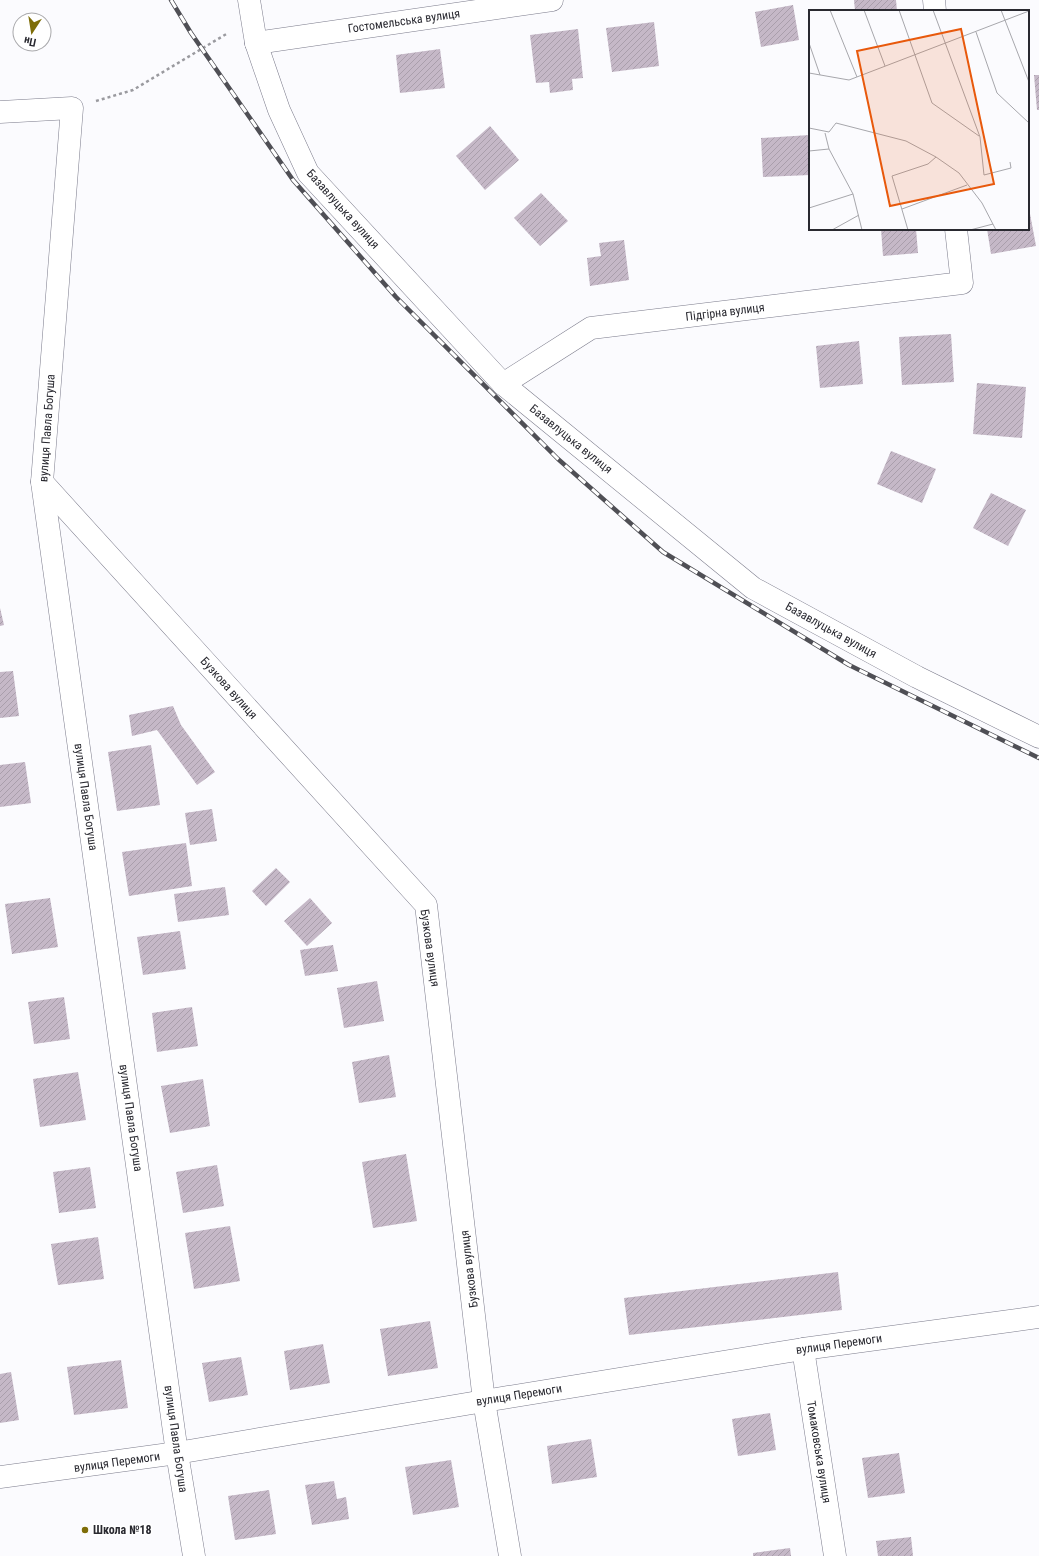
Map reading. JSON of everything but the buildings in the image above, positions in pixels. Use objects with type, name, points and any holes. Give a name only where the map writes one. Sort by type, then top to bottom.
[{"type":"street","name":"Гостомельська вулиця","points":[[256,43],[552,0]]},
{"type":"street","points":[[934,0],[935,10]]},
{"type":"street","name":"Базавлуцька вулиця","points":[[250,9],[256,43],[279,110],[308,172],[503,384],[753,588],[917,677],[1039,737]]},
{"type":"street","points":[[0,112],[72,108]]},
{"type":"street","name":"вулиця Павла Богуша","points":[[72,108],[42,482],[177,1453],[194,1556]]},
{"type":"street","name":"Підгірна вулиця","points":[[503,384],[591,328],[962,283],[956,230]]},
{"type":"street","name":"Бузкова вулиця","points":[[42,482],[426,905],[484,1401],[510,1556]]},
{"type":"street","name":"вулиця Перемоги","points":[[0,1477],[177,1453],[803,1349],[1039,1317]]},
{"type":"street","name":"Томаковська вулиця","points":[[803,1349],[835,1556]]},
{"type":"path","points":[[72,108],[133,90],[250,9]]},
{"type":"railway","points":[[171,0],[191,33],[293,180],[396,297],[558,459],[663,552],[849,665],[1039,758]]},
{"type":"place","name":"Школа №18","points":[[85,1530]]}]
